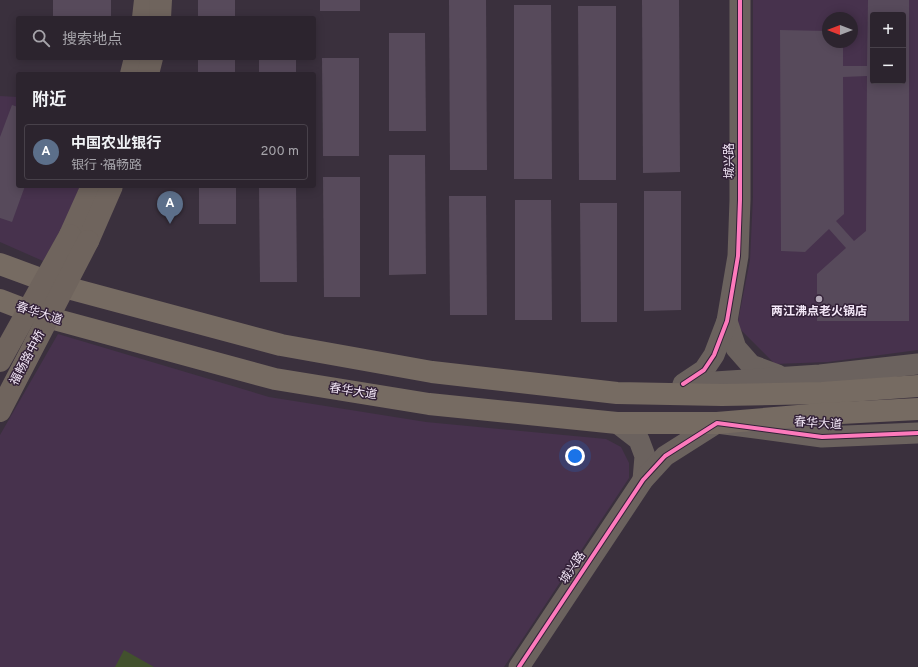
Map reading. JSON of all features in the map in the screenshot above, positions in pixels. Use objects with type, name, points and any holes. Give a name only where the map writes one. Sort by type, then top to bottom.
[{"type":"main road","points":[[143,16],[145,0]]},
{"type":"main road","points":[[160,16],[161,0]]},
{"type":"main road","points":[[132,72],[134,60]]},
{"type":"main road","points":[[148,72],[152,60]]},
{"type":"main road","points":[[79,238],[92,188]]},
{"type":"main road","points":[[79,238],[111,188]]},
{"type":"main road","name":"福畅路中桥","points":[[0,361],[79,238]]},
{"type":"main road","name":"福畅路中桥","points":[[0,411],[79,238]]},
{"type":"main road","points":[[0,264],[57,285],[281,345],[432,372],[617,393],[722,395],[822,392],[918,386]]},
{"type":"main road","name":"春华大道","points":[[0,300],[39,315],[275,379],[429,404],[617,423],[717,422],[822,414],[918,409]]},
{"type":"street","name":"城兴路","points":[[683,384],[704,370],[711,360],[727,321],[738,256],[740,0]]},
{"type":"street","points":[[727,321],[736,348],[751,364],[783,378]]},
{"type":"street","points":[[617,393],[683,384],[783,378],[918,364]]},
{"type":"street","name":"城兴路","points":[[519,667],[643,480],[665,456],[717,422]]},
{"type":"street","name":"春华大道","points":[[717,422],[822,437],[918,433]]},
{"type":"street","points":[[617,423],[639,440],[645,456],[643,480]]},
{"type":"shaded area","points":[[753,0],[918,0],[918,350],[828,362],[775,364],[737,326],[750,260],[753,196]]},
{"type":"shaded area","points":[[0,96],[16,97],[16,188],[80,188],[63,226],[43,261],[0,242]]},
{"type":"shaded area","points":[[58,334],[269,397],[426,422],[606,439],[621,447],[629,463],[629,478],[504,667],[0,667],[0,435]]},
{"type":"green space","points":[[124,650],[154,667],[115,667]]},
{"type":"building","points":[[53,0],[111,0],[111,16],[53,16]]},
{"type":"building","points":[[198,0],[235,0],[235,16],[198,16]]},
{"type":"building","points":[[320,0],[360,0],[360,11],[320,11]]},
{"type":"building","points":[[449,0],[486,0],[487,170],[450,170]]},
{"type":"building","points":[[642,0],[679,0],[680,172],[643,173]]},
{"type":"building","points":[[868,0],[909,0],[909,321],[817,321],[817,274],[846,248],[829,229],[805,252],[781,251],[780,30],[822,31],[822,48],[843,48],[843,66],[867,66]],"holes":[[[867,76],[866,231],[854,241],[836,221],[844,214],[843,77]]]},
{"type":"building","points":[[514,5],[551,5],[552,179],[514,179]]},
{"type":"building","points":[[578,6],[616,6],[616,180],[579,180]]},
{"type":"building","points":[[389,33],[425,33],[426,131],[389,131]]},
{"type":"building","points":[[322,58],[359,58],[359,156],[323,156]]},
{"type":"building","points":[[198,60],[235,60],[235,72],[198,72]]},
{"type":"building","points":[[259,60],[296,60],[296,72],[259,72]]},
{"type":"building","points":[[12,105],[16,106],[16,188],[24,188],[12,222],[0,218],[0,137]]},
{"type":"building","points":[[389,155],[425,155],[426,274],[389,275]]},
{"type":"building","points":[[323,177],[360,177],[360,297],[324,297]]},
{"type":"building","points":[[199,188],[236,188],[236,224],[199,224]]},
{"type":"building","points":[[259,188],[296,188],[297,282],[260,282]]},
{"type":"building","points":[[644,191],[681,191],[681,310],[644,311]]},
{"type":"building","points":[[449,196],[486,196],[487,315],[450,315]]},
{"type":"building","points":[[515,200],[551,200],[552,320],[515,320]]},
{"type":"building","points":[[580,203],[617,203],[617,322],[581,322]]},
{"type":"cycle path","points":[[683,384],[704,370],[714,355],[727,321],[738,256],[740,200],[740,0]]},
{"type":"cycle path","points":[[519,667],[643,480],[665,456],[717,423],[822,437],[918,433]]},
{"type":"place","name":"中国农业银行","points":[[170,224]]},
{"type":"place","name":"两江沸点老火锅店","points":[[819,299]]}]
